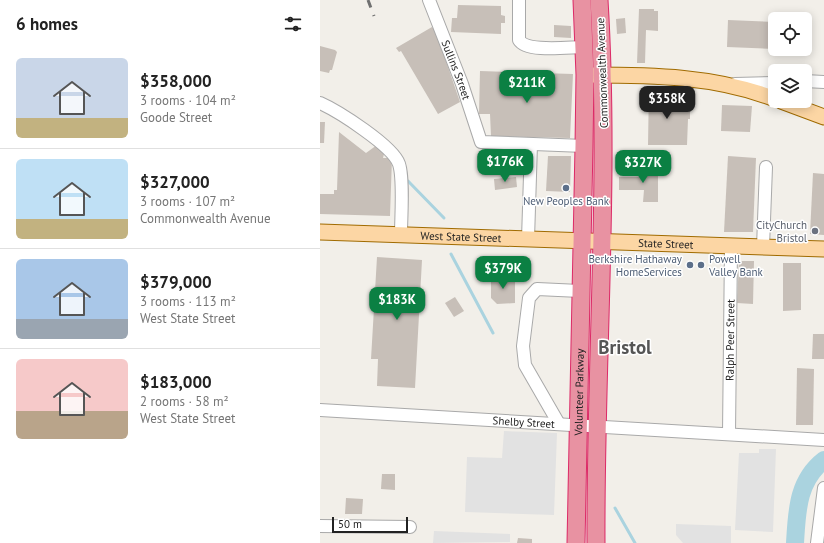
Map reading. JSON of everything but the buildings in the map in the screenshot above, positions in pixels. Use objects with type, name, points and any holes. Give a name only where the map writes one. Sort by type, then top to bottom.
[{"type":"highway","name":"Commonwealth Avenue","points":[[582,0],[585,75],[582,241]]},
{"type":"highway","name":"Commonwealth Avenue","points":[[599,0],[604,75],[603,241]]},
{"type":"highway","name":"Volunteer Parkway","points":[[576,543],[577,425],[582,241]]},
{"type":"highway","name":"Volunteer Parkway","points":[[596,543],[603,241]]},
{"type":"main road","points":[[585,75],[675,77],[726,84],[753,90],[768,96]]},
{"type":"main road","points":[[800,108],[824,117]]},
{"type":"main road","name":"West State Street","points":[[320,232],[603,241]]},
{"type":"main road","name":"State Street","points":[[603,241],[824,249]]},
{"type":"street","name":"Sullins Street","points":[[429,0],[462,84],[481,142],[531,144]]},
{"type":"street","points":[[519,0],[519,40],[521,44],[526,47],[584,47]]},
{"type":"street","points":[[812,81],[824,82]]},
{"type":"street","points":[[726,84],[768,82]]},
{"type":"street","points":[[320,103],[339,113],[387,147],[394,155],[400,168],[401,234]]},
{"type":"street","points":[[528,239],[531,144],[584,146]]},
{"type":"street","points":[[763,247],[766,167]]},
{"type":"street","name":"Ralph Peer Street","points":[[729,434],[731,246]]},
{"type":"street","points":[[559,424],[525,365],[523,346],[529,298],[537,289],[580,291]]},
{"type":"street","name":"Shelby Street","points":[[320,410],[824,440]]},
{"type":"street","points":[[817,543],[821,529],[824,488]]},
{"type":"street","points":[[320,526],[410,527]]},
{"type":"shaded area","points":[[504,431],[557,433],[554,515],[465,512],[467,457],[502,458]]},
{"type":"shaded area","points":[[759,449],[776,449],[773,532],[735,530],[739,453],[759,453]]},
{"type":"shaded area","points":[[676,524],[731,526],[731,543],[683,543],[676,535]]},
{"type":"shaded area","points":[[434,531],[510,534],[510,542],[433,543]]},
{"type":"waterway","points":[[408,181],[444,218]]},
{"type":"waterway","points":[[451,254],[493,333]]},
{"type":"waterway","points":[[795,543],[798,509],[803,487],[808,477],[824,460]]},
{"type":"waterway","points":[[615,508],[635,543]]},
{"type":"railway","points":[[368,0],[374,16]]},
{"type":"place","name":"New Peoples Bank","points":[[566,188]]},
{"type":"place","name":"CityChurch Bristol","points":[[815,231]]},
{"type":"place","name":"Berkshire Hathaway HomeServices","points":[[690,265]]},
{"type":"place","name":"Powell Valley Bank","points":[[701,265]]},
{"type":"district","name":"Bristol","points":[[625,347]]}]
